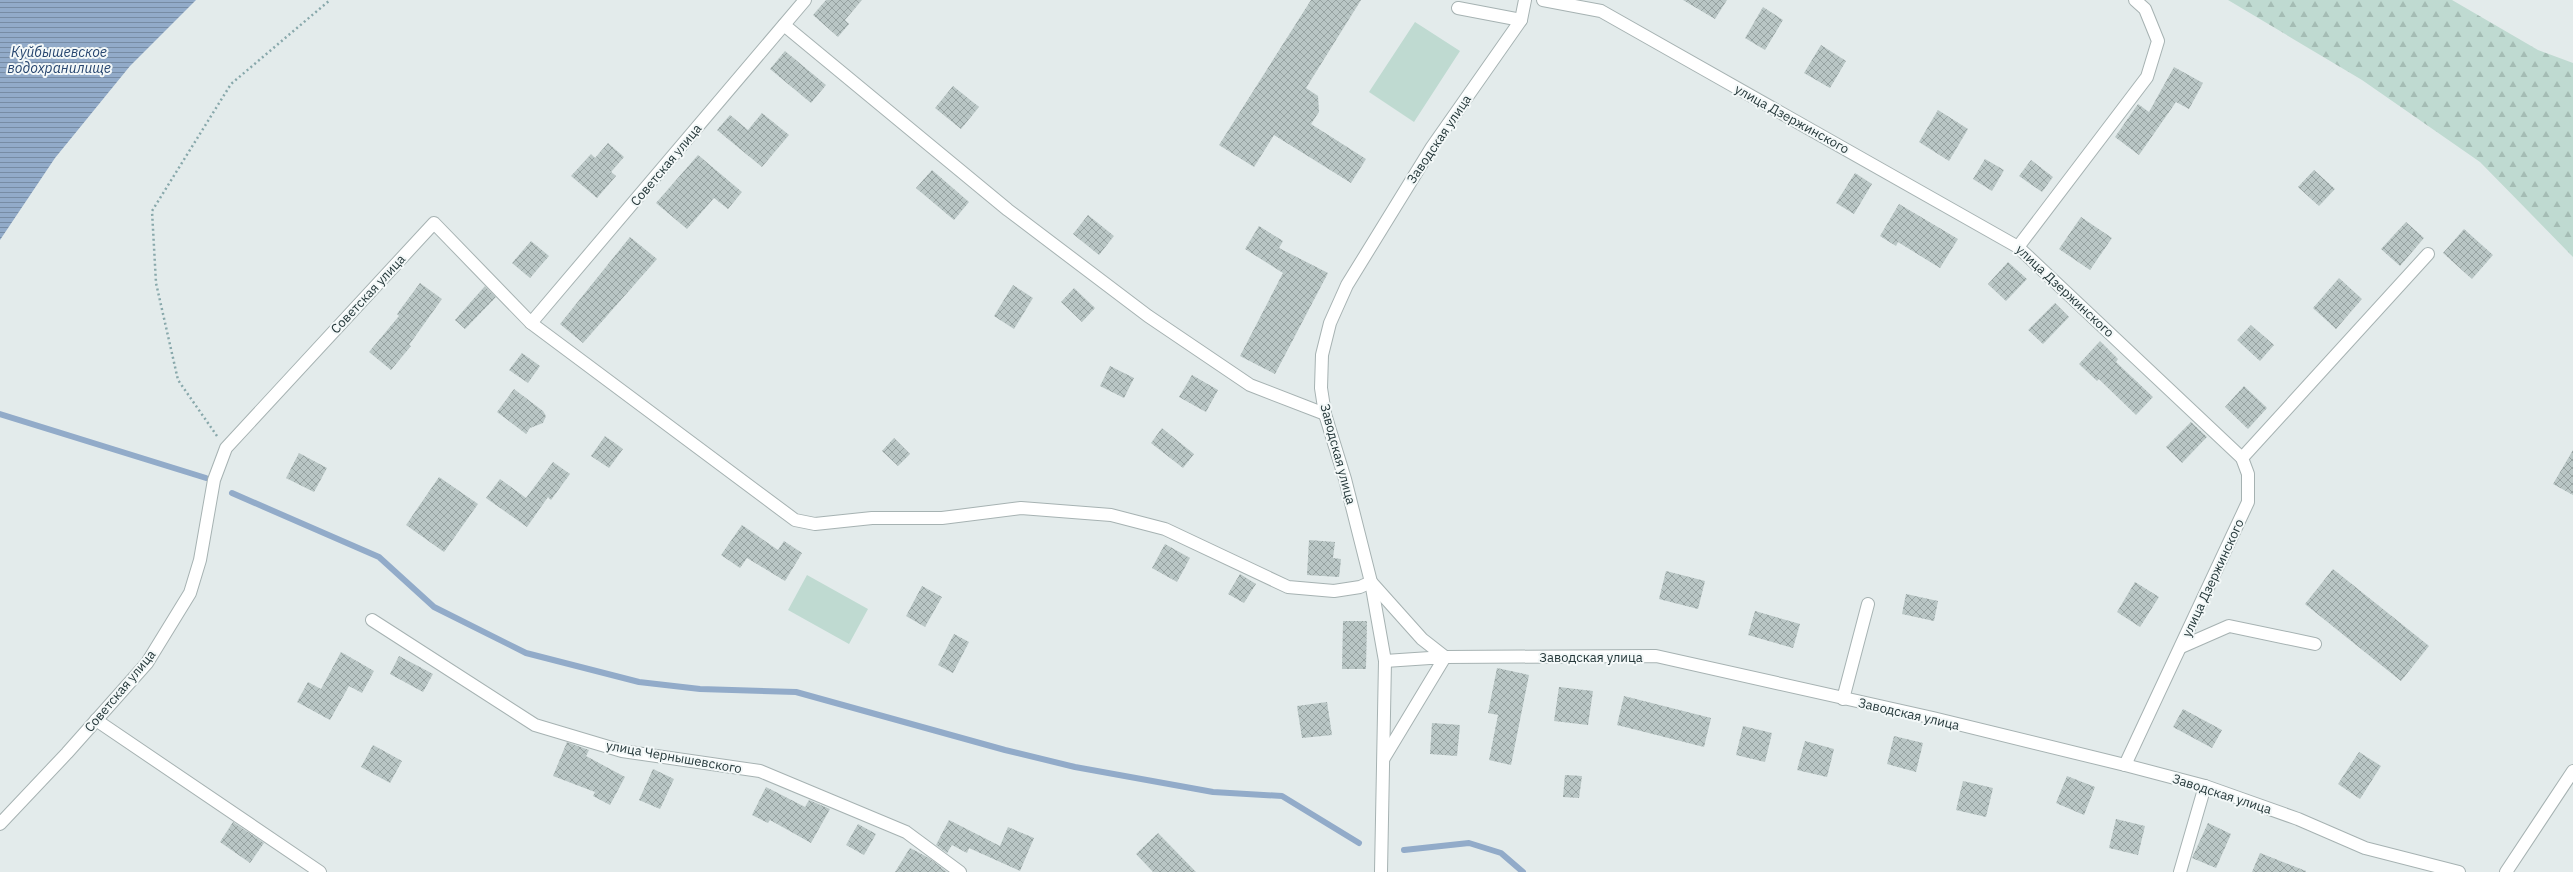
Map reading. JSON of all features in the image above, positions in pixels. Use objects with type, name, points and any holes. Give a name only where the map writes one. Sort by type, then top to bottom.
[{"type":"street","name":"Советская улица","points":[[0,824],[147,663],[190,593],[200,560],[214,480],[226,448],[434,223],[531,323],[805,0]]},
{"type":"street","name":"Заводская улица","points":[[1525,0],[1521,20],[1432,147],[1347,285],[1330,323],[1322,356],[1322,388],[1325,414],[1345,479],[1371,582],[1422,639],[1445,657],[1656,656],[2125,765],[2205,786],[2298,820],[2365,848],[2459,872]]},
{"type":"street","name":"улица Дзержинского","points":[[1543,0],[1601,11],[2018,246],[2242,458],[2248,474],[2248,502],[2182,647],[2125,765]]},
{"type":"street","points":[[2018,246],[2147,77],[2158,41],[2145,9],[2135,0]]},
{"type":"street","points":[[1458,8],[1521,20]]},
{"type":"street","points":[[784,25],[1008,210],[1148,316],[1250,385],[1325,414]]},
{"type":"street","points":[[2242,458],[2428,254]]},
{"type":"street","points":[[531,323],[795,520],[814,524],[872,518],[942,518],[1021,508],[1110,514],[1165,529],[1288,587],[1334,591],[1360,587],[1371,582],[1385,661],[1381,872]]},
{"type":"street","points":[[1843,699],[1868,604]]},
{"type":"street","name":"улица Чернышевского","points":[[372,620],[535,725],[622,751],[760,771],[906,832],[960,872]]},
{"type":"street","points":[[2182,647],[2229,626],[2315,644]]},
{"type":"street","points":[[1385,661],[1445,657]]},
{"type":"street","points":[[1384,758],[1445,657]]},
{"type":"street","points":[[96,720],[320,872]]},
{"type":"street","points":[[2506,872],[2573,771]]},
{"type":"street","points":[[2180,872],[2205,786]]},
{"type":"path","points":[[226,448],[178,380],[156,283],[152,211],[231,84],[330,0]]},
{"type":"green space","points":[[2228,0],[2452,0],[2538,50],[2573,63],[2573,257],[2480,162],[2362,80]]},
{"type":"green space","points":[[1415,22],[1460,51],[1414,122],[1369,92]]},
{"type":"green space","points":[[807,575],[868,609],[849,644],[788,610]]},
{"type":"water","name":"Куйбышевское водохранилище","points":[[0,0],[196,0],[130,66],[55,158],[0,240]]},
{"type":"building","points":[[826,0],[862,0],[845,20],[849,24],[838,37],[813,15]]},
{"type":"building","points":[[1311,0],[1361,0],[1306,88],[1318,96],[1319,112],[1311,124],[1366,159],[1351,183],[1274,135],[1254,167],[1219,145]]},
{"type":"building","points":[[1683,0],[1727,0],[1715,19]]},
{"type":"building","points":[[1763,7],[1783,20],[1765,50],[1745,38]]},
{"type":"building","points":[[1821,45],[1846,61],[1830,88],[1804,73]]},
{"type":"building","points":[[785,51],[826,85],[811,103],[770,69]]},
{"type":"building","points":[[2174,67],[2203,83],[2189,109],[2176,102],[2139,155],[2115,137],[2138,104],[2149,112]]},
{"type":"building","points":[[953,86],[979,107],[961,129],[935,108]]},
{"type":"building","points":[[1938,110],[1968,129],[1949,161],[1919,142]]},
{"type":"building","points":[[762,113],[789,135],[762,167],[717,130],[730,115],[748,130]]},
{"type":"building","points":[[608,143],[624,157],[611,172],[616,176],[597,198],[571,176],[591,154],[595,158]]},
{"type":"building","points":[[698,155],[742,192],[728,209],[714,198],[687,229],[656,203]]},
{"type":"building","points":[[1985,159],[2004,170],[1992,191],[1973,179]]},
{"type":"building","points":[[2031,160],[2053,177],[2042,192],[2019,176]]},
{"type":"building","points":[[932,170],[969,202],[954,220],[916,188]]},
{"type":"building","points":[[2314,170],[2335,189],[2319,206],[2298,187]]},
{"type":"building","points":[[1855,173],[1872,184],[1854,214],[1836,203]]},
{"type":"building","points":[[1899,204],[1958,239],[1940,268],[1898,242],[1896,246],[1880,236]]},
{"type":"building","points":[[1088,215],[1114,236],[1099,255],[1073,234]]},
{"type":"building","points":[[2081,217],[2112,238],[2090,270],[2059,249]]},
{"type":"building","points":[[2406,222],[2424,238],[2400,266],[2381,249]]},
{"type":"building","points":[[1259,226],[1283,241],[1279,248],[1328,273],[1275,374],[1240,356],[1283,273],[1245,249]]},
{"type":"building","points":[[2464,229],[2493,255],[2472,279],[2443,253]]},
{"type":"building","points":[[630,237],[657,259],[583,343],[560,324]]},
{"type":"building","points":[[531,241],[549,256],[530,278],[512,263]]},
{"type":"building","points":[[2008,262],[2027,279],[2006,301],[1988,284]]},
{"type":"building","points":[[2339,278],[2362,299],[2336,329],[2313,308]]},
{"type":"building","points":[[420,283],[442,299],[409,345],[411,346],[391,370],[369,352],[399,316],[397,314]]},
{"type":"building","points":[[1013,285],[1033,298],[1014,329],[994,316]]},
{"type":"building","points":[[485,286],[496,297],[465,329],[455,320]]},
{"type":"building","points":[[1074,288],[1095,308],[1082,322],[1061,302]]},
{"type":"building","points":[[2055,303],[2069,317],[2043,344],[2028,330]]},
{"type":"building","points":[[2251,325],[2274,345],[2260,361],[2237,340]]},
{"type":"building","points":[[2100,341],[2118,359],[2116,362],[2153,397],[2136,415],[2099,379],[2097,381],[2079,364]]},
{"type":"building","points":[[522,353],[540,366],[528,383],[509,370]]},
{"type":"building","points":[[1110,366],[1134,378],[1124,398],[1100,386]]},
{"type":"building","points":[[1192,375],[1218,390],[1206,412],[1179,397]]},
{"type":"building","points":[[2244,386],[2267,408],[2248,429],[2225,407]]},
{"type":"building","points":[[514,389],[543,411],[546,416],[543,423],[530,428],[526,434],[497,412]]},
{"type":"building","points":[[2191,422],[2207,437],[2182,463],[2166,447]]},
{"type":"building","points":[[1162,428],[1194,454],[1183,468],[1151,443]]},
{"type":"building","points":[[605,436],[623,449],[609,468],[591,456]]},
{"type":"building","points":[[894,438],[910,454],[898,466],[882,451]]},
{"type":"building","points":[[2573,450],[2573,495],[2553,484]]},
{"type":"building","points":[[299,453],[327,468],[314,492],[286,478]]},
{"type":"building","points":[[553,462],[570,474],[551,500],[548,497],[527,527],[486,498],[500,479],[526,498]]},
{"type":"building","points":[[439,477],[478,504],[444,552],[406,525]]},
{"type":"building","points":[[742,525],[778,550],[784,541],[802,553],[785,581],[747,558],[740,568],[721,555]]},
{"type":"building","points":[[1309,540],[1335,542],[1333,558],[1341,559],[1339,577],[1307,575]]},
{"type":"building","points":[[1165,544],[1190,558],[1177,582],[1152,568]]},
{"type":"building","points":[[2333,569],[2429,646],[2401,681],[2305,604]]},
{"type":"building","points":[[1666,571],[1705,581],[1698,609],[1659,599]]},
{"type":"building","points":[[1240,574],[1256,584],[1244,603],[1228,594]]},
{"type":"building","points":[[2135,582],[2159,597],[2140,627],[2117,612]]},
{"type":"building","points":[[922,586],[942,597],[925,627],[906,616]]},
{"type":"building","points":[[1906,594],[1938,601],[1934,621],[1902,614]]},
{"type":"building","points":[[1755,611],[1800,624],[1793,648],[1748,635]]},
{"type":"building","points":[[1343,621],[1367,621],[1366,669],[1342,669]]},
{"type":"building","points":[[954,634],[969,642],[953,673],[938,665]]},
{"type":"building","points":[[341,652],[374,671],[362,693],[349,686],[330,720],[297,702],[308,682],[321,689]]},
{"type":"building","points":[[399,656],[433,674],[423,692],[390,674]]},
{"type":"building","points":[[1497,668],[1529,675],[1511,765],[1489,760],[1498,715],[1488,713]]},
{"type":"building","points":[[1559,687],[1593,691],[1588,725],[1554,721]]},
{"type":"building","points":[[1624,696],[1711,718],[1704,747],[1617,725]]},
{"type":"building","points":[[1327,702],[1332,735],[1302,738],[1297,706]]},
{"type":"building","points":[[2183,709],[2222,730],[2212,748],[2173,727]]},
{"type":"building","points":[[1432,723],[1460,725],[1457,756],[1430,754]]},
{"type":"building","points":[[1743,726],[1772,733],[1765,762],[1736,755]]},
{"type":"building","points":[[1894,736],[1923,743],[1916,772],[1887,764]]},
{"type":"building","points":[[1805,741],[1834,749],[1827,777],[1797,770]]},
{"type":"building","points":[[567,742],[589,750],[586,756],[625,777],[610,805],[593,796],[595,792],[553,776]]},
{"type":"building","points":[[373,745],[402,761],[390,783],[361,767]]},
{"type":"building","points":[[2359,752],[2381,766],[2360,799],[2338,784]]},
{"type":"building","points":[[653,769],[674,779],[660,809],[639,800]]},
{"type":"building","points":[[1565,775],[1582,776],[1579,798],[1563,797]]},
{"type":"building","points":[[2067,776],[2095,787],[2084,815],[2056,803]]},
{"type":"building","points":[[1963,781],[1993,788],[1986,817],[1956,810]]},
{"type":"building","points":[[766,787],[805,807],[809,800],[830,809],[811,843],[770,820],[768,823],[752,815]]},
{"type":"building","points":[[2116,819],[2145,826],[2138,855],[2109,848]]},
{"type":"building","points":[[949,820],[1000,846],[1008,827],[1034,838],[1020,871],[969,848],[967,853],[952,845],[947,853],[936,845]]},
{"type":"building","points":[[233,822],[264,843],[250,863],[220,842]]},
{"type":"building","points":[[2208,823],[2231,834],[2216,868],[2192,858]]},
{"type":"building","points":[[858,824],[876,834],[864,855],[846,845]]},
{"type":"building","points":[[1158,833],[1196,872],[1153,872],[1136,854]]},
{"type":"building","points":[[910,848],[929,858],[947,872],[895,872]]},
{"type":"building","points":[[2260,853],[2306,871],[2306,872],[2252,872]]},
{"type":"waterway","points":[[0,414],[206,478]]},
{"type":"waterway","points":[[232,493],[379,557],[434,607],[526,653],[639,682],[700,689],[796,692],[1005,750],[1075,767],[1213,792],[1282,796],[1359,843]]},
{"type":"waterway","points":[[1404,850],[1469,843],[1501,853],[1523,872]]}]
